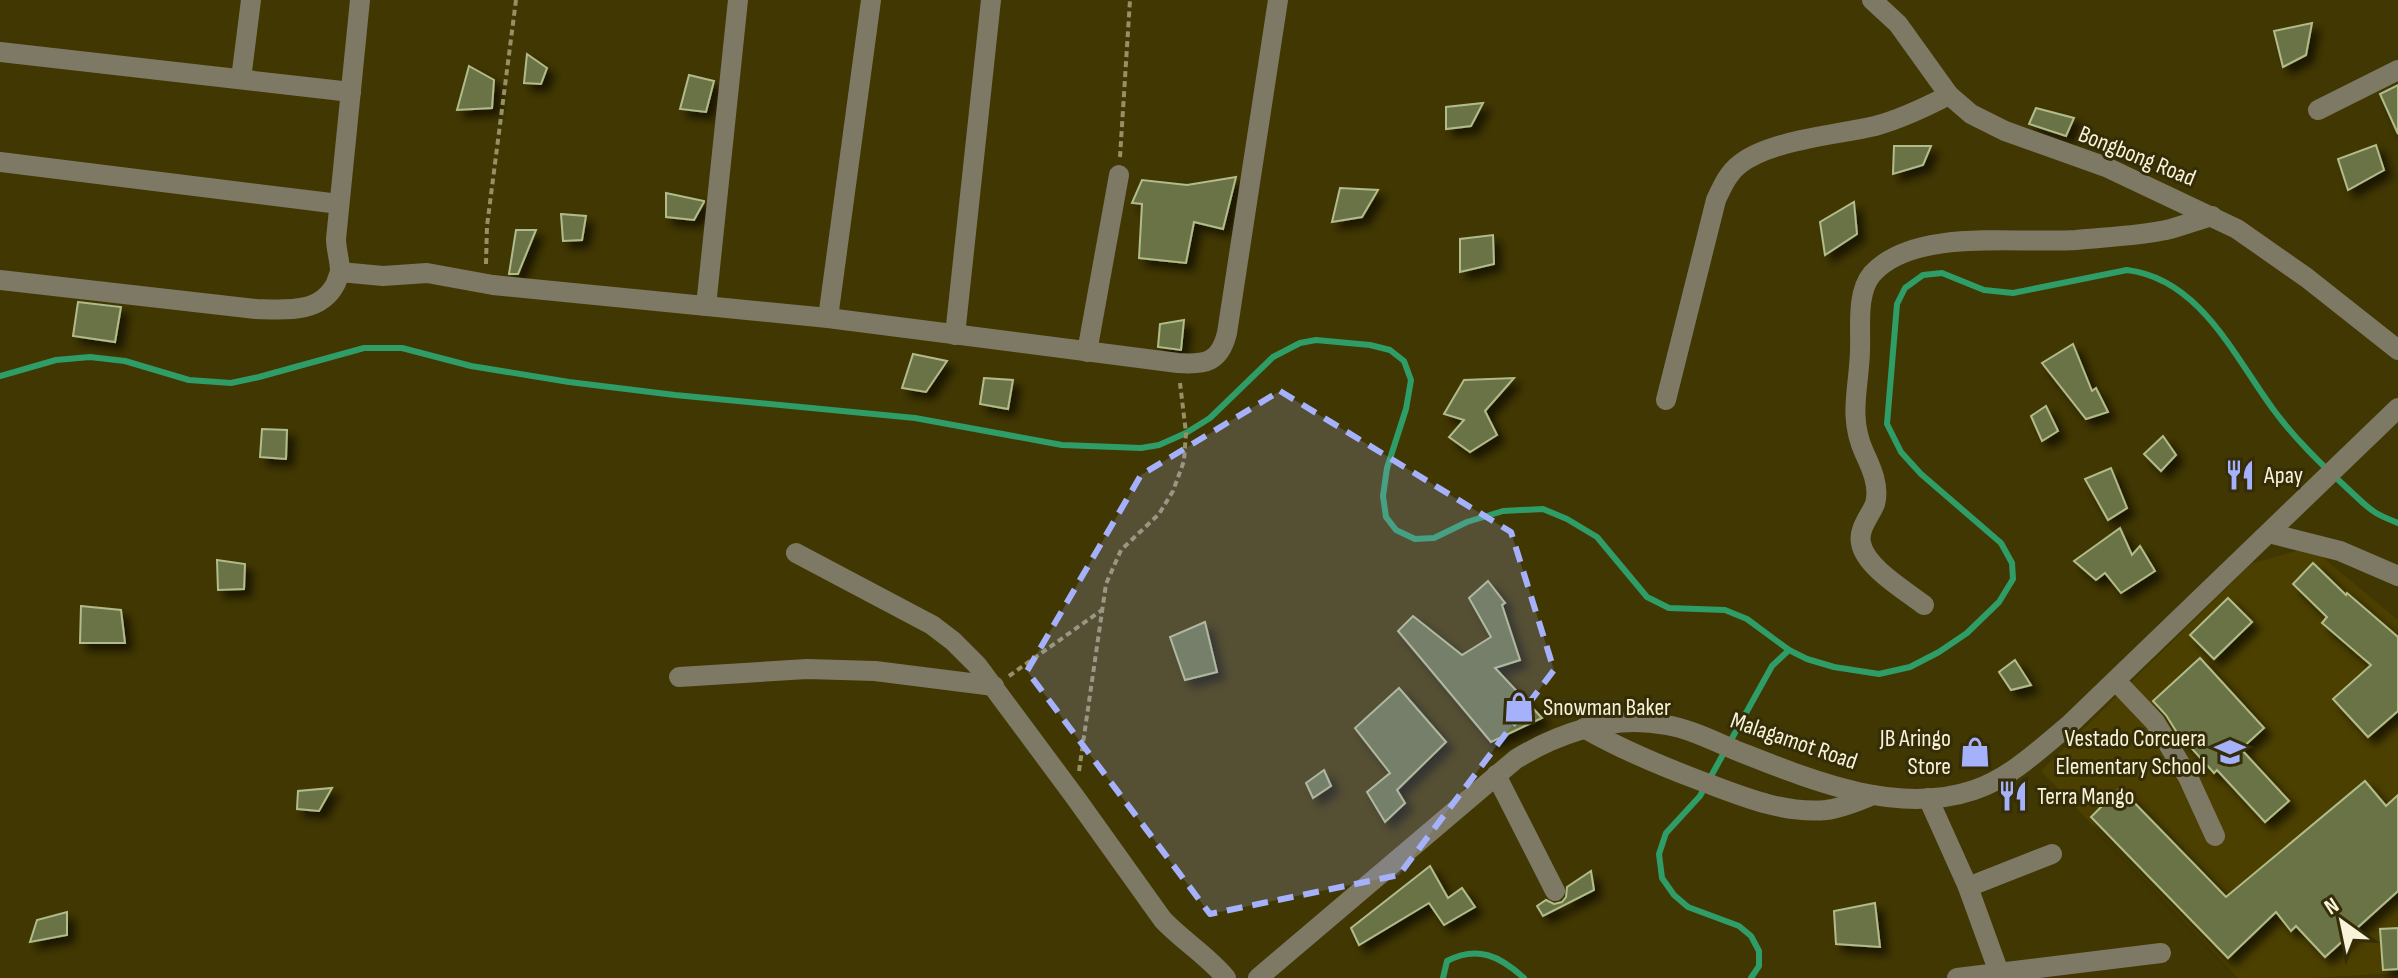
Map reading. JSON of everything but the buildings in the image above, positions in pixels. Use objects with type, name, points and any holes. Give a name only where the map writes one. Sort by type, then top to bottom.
[{"type":"street","points":[[241,79],[251,0]]},
{"type":"street","points":[[0,280],[256,309],[288,310],[321,302],[334,287],[340,272],[336,239],[360,0]]},
{"type":"street","points":[[706,306],[738,0]]},
{"type":"street","points":[[828,318],[871,0]]},
{"type":"street","points":[[955,335],[991,0]]},
{"type":"street","points":[[340,272],[383,276],[427,273],[493,285],[828,318],[1178,363],[1202,363],[1220,352],[1225,342],[1278,0]]},
{"type":"street","name":"Bongbong Road","points":[[1872,0],[1898,24],[1949,95],[1971,114],[2005,131],[2106,167],[2212,216],[2267,248],[2398,350]]},
{"type":"street","points":[[1895,0],[1898,24]]},
{"type":"street","points":[[0,52],[351,92]]},
{"type":"street","points":[[2318,110],[2398,70]]},
{"type":"street","points":[[1666,400],[1716,200],[1724,182],[1740,164],[1769,148],[1878,125],[1949,95]]},
{"type":"street","points":[[0,162],[339,204]]},
{"type":"street","points":[[1087,352],[1119,175]]},
{"type":"street","points":[[1924,605],[1885,576],[1861,547],[1860,538],[1875,502],[1876,486],[1856,434],[1855,401],[1864,290],[1870,277],[1884,263],[1912,250],[1943,243],[2071,240],[2129,235],[2167,229],[2212,216]]},
{"type":"street","name":"Malagamot Road","points":[[1258,978],[1496,775],[1539,746],[1584,728],[1641,722],[1667,725],[1830,785],[1876,794],[1928,798],[1955,795],[1999,778],[2045,745],[2116,681],[2398,408]]},
{"type":"street","points":[[2269,533],[2331,548],[2398,576]]},
{"type":"street","points":[[796,553],[932,625],[953,641],[994,686],[1163,920],[1226,978]]},
{"type":"street","points":[[679,677],[807,669],[875,671],[994,686]]},
{"type":"street","points":[[2116,681],[2155,722],[2188,777],[2215,836]]},
{"type":"street","points":[[1584,728],[1679,773],[1751,799],[1799,810],[1827,810],[1876,794]]},
{"type":"street","points":[[1496,775],[1555,891]]},
{"type":"street","points":[[1928,798],[1968,887],[2001,976]]},
{"type":"street","points":[[1968,887],[2052,854]]},
{"type":"street","points":[[1957,978],[2001,976],[2161,953]]},
{"type":"path","points":[[493,285],[486,267],[487,226],[516,0]]},
{"type":"path","points":[[1119,175],[1130,0]]},
{"type":"path","points":[[1075,797],[1106,584],[1121,550],[1159,514],[1173,491],[1184,461],[1186,433],[1178,363]]},
{"type":"path","points":[[994,686],[1102,610]]},
{"type":"highlighted area","points":[[1280,391],[1511,532],[1554,670],[1399,875],[1210,914],[1027,671],[1141,475]]},
{"type":"shaded area","name":"Vestado Corcuera Elementary School","points":[[2310,547],[2398,620],[2398,973],[2238,978],[2041,771],[2251,564]]},
{"type":"waterway","points":[[0,376],[56,360],[90,357],[125,361],[189,380],[231,383],[364,348],[402,348],[471,366],[569,382],[915,418],[1062,445],[1141,448],[1159,445],[1210,418],[1273,357],[1300,343],[1316,340],[1370,345],[1390,350],[1404,361],[1411,380],[1406,409],[1387,468],[1383,496],[1386,517],[1396,530],[1415,539],[1434,538],[1467,522],[1503,511],[1543,509],[1597,537],[1647,597],[1669,608],[1725,610],[1747,619],[1789,650],[1807,659],[1879,674],[1910,667],[1967,633],[1999,602],[2013,579],[2012,563],[2001,543],[1921,474],[1901,452],[1887,424],[1897,304],[1905,288],[1923,275],[1942,273],[1984,290],[2013,293],[2127,270],[2153,276],[2195,304],[2229,344],[2299,441],[2369,508],[2398,523]]},
{"type":"waterway","points":[[1751,978],[1759,966],[1759,951],[1751,936],[1739,926],[1688,907],[1674,895],[1662,878],[1659,854],[1666,833],[1700,796],[1772,666],[1789,650]]},
{"type":"waterway","points":[[1443,978],[1447,961],[1468,954],[1488,955],[1524,978]]},
{"type":"place","name":"Apay","points":[[2240,475]]},
{"type":"place","name":"Snowman Baker","points":[[1519,707]]},
{"type":"place","name":"JB Aringo Store","points":[[1975,752]]},
{"type":"place","name":"Vestado Corcuera Elementary School","points":[[2230,752]]},
{"type":"place","name":"Terra Mango","points":[[2013,796]]}]
